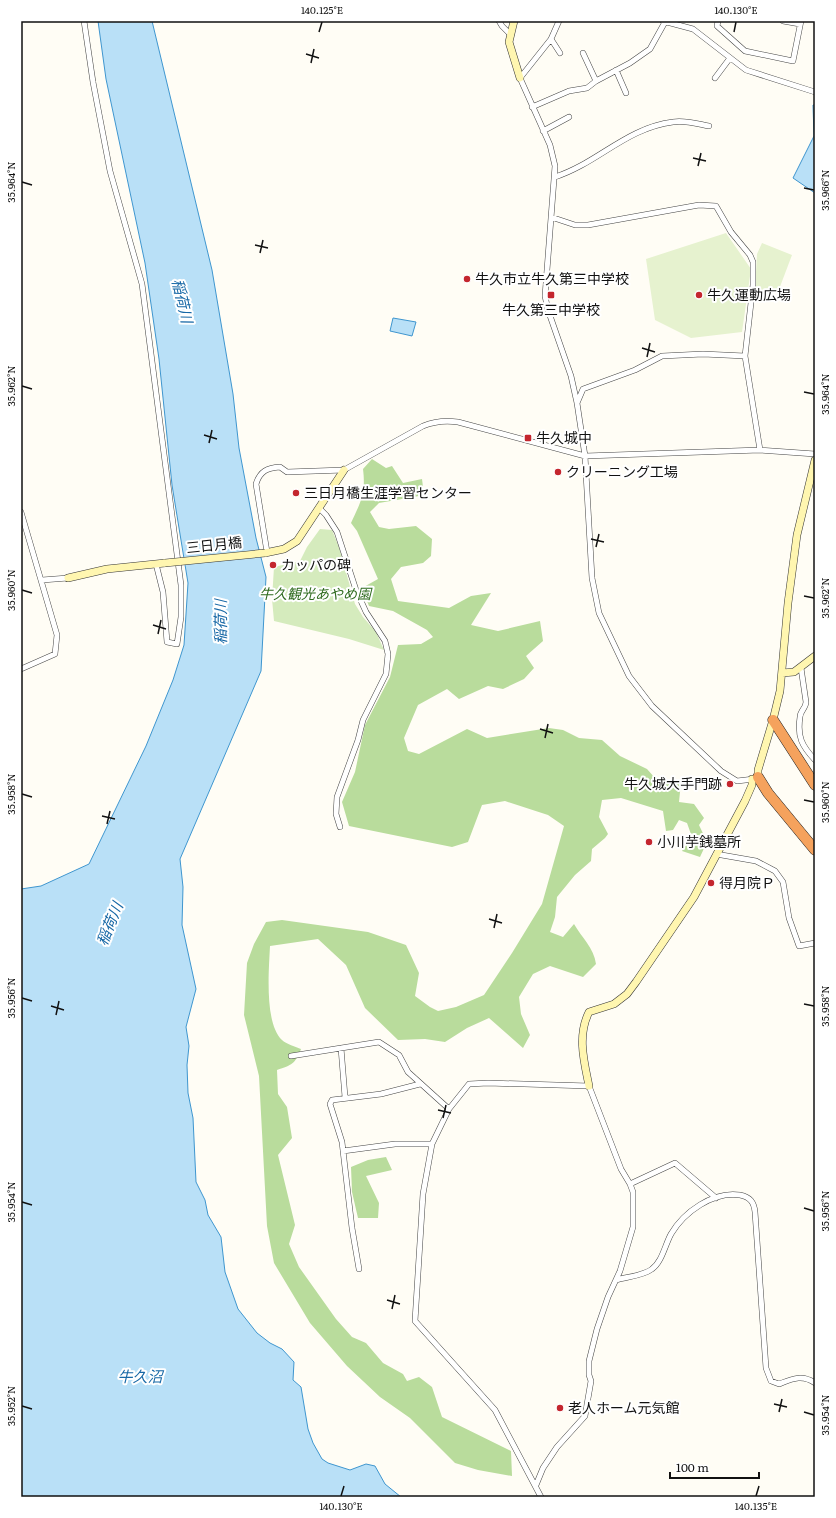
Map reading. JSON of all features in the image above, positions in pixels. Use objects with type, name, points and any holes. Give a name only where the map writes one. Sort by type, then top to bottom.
[{"type":"highway","points":[[773,720],[815,785]]},
{"type":"highway","points":[[755,778],[815,850]]},
{"type":"street","points":[[84,21],[93,82],[110,171],[142,284],[181,585],[181,616],[177,644],[167,642],[163,592],[156,564]]},
{"type":"street","points":[[499,21],[511,35]]},
{"type":"street","points":[[514,21],[510,47],[520,78],[553,156],[555,177],[545,296],[548,310],[571,376],[577,403],[585,456],[592,578],[599,614],[629,676],[652,706],[721,772],[737,781],[755,778]]},
{"type":"street","points":[[520,78],[551,39],[559,21]]},
{"type":"street","points":[[718,21],[717,26],[745,51],[793,61],[800,23],[784,21]]},
{"type":"street","points":[[532,107],[569,91],[586,88],[650,49],[664,22],[693,29],[746,70],[815,92]]},
{"type":"street","points":[[551,39],[560,53]]},
{"type":"street","points":[[583,53],[596,81]]},
{"type":"street","points":[[715,78],[730,58]]},
{"type":"street","points":[[616,70],[626,93]]},
{"type":"street","points":[[543,131],[569,117]]},
{"type":"street","points":[[555,177],[573,171],[640,130],[674,122],[709,126]]},
{"type":"street","points":[[551,217],[575,225],[588,225],[698,205],[716,206],[731,232],[750,255],[753,262],[753,285],[745,356],[760,450]]},
{"type":"street","points":[[577,403],[583,389],[635,370],[662,356],[703,354],[745,356]]},
{"type":"street","points":[[266,553],[256,484],[259,476],[271,467],[280,467],[287,472],[344,470],[423,426],[444,421],[458,422],[585,456],[760,450],[815,454]]},
{"type":"street","points":[[536,1485],[543,1468],[557,1448],[585,1416],[591,1381],[589,1375],[589,1361],[597,1329],[616,1280],[633,1227],[634,1206],[630,1184],[621,1169],[588,1086],[583,1057],[582,1038],[585,1021],[589,1012],[614,1004],[627,994],[694,897],[752,786],[773,720],[782,673],[788,603],[797,535],[815,460]]},
{"type":"street","name":"三日月橋","points":[[68,578],[107,569],[266,553],[284,549],[297,541],[344,470]]},
{"type":"street","points":[[319,508],[326,515],[337,532],[356,590],[366,612],[385,641],[388,654],[386,674],[363,720],[358,740],[337,797],[336,814],[340,827]]},
{"type":"street","points":[[21,512],[57,635],[55,654],[21,669]]},
{"type":"street","points":[[42,580],[68,578]]},
{"type":"street","points":[[782,673],[794,672],[815,656]]},
{"type":"street","points":[[801,668],[806,702],[800,716],[801,744],[815,760]]},
{"type":"street","points":[[716,854],[756,860],[775,871],[783,882],[789,918],[799,946],[815,943]]},
{"type":"street","points":[[291,1056],[379,1042],[399,1055],[408,1072],[449,1109]]},
{"type":"street","points":[[341,1048],[345,1097]]},
{"type":"street","points":[[541,1497],[536,1485],[508,1438],[495,1410],[415,1321],[423,1194],[432,1144],[449,1109],[469,1084],[488,1083],[588,1086]]},
{"type":"street","points":[[359,1269],[352,1228],[344,1151],[330,1104],[332,1100],[345,1097],[381,1094],[420,1084]]},
{"type":"street","points":[[344,1151],[395,1144],[432,1144]]},
{"type":"street","points":[[630,1184],[675,1163],[716,1198]]},
{"type":"street","points":[[616,1280],[652,1270],[659,1260],[671,1235],[684,1217],[696,1207],[716,1198],[740,1195],[749,1198],[754,1204],[766,1368],[769,1377],[771,1381],[779,1384],[796,1377],[815,1383]]},
{"type":"green space","name":"牛久運動広場","points":[[726,233],[751,269],[742,332],[691,338],[655,320],[646,259]]},
{"type":"green space","name":"牛久運動広場","points":[[762,243],[792,255],[778,292],[755,290],[757,254]]},
{"type":"green space","points":[[372,459],[386,468],[392,466],[403,483],[422,479],[423,487],[419,496],[379,503],[370,512],[379,527],[389,529],[416,526],[432,539],[431,556],[423,563],[401,567],[391,579],[398,601],[449,608],[471,596],[491,593],[471,625],[498,631],[540,621],[543,641],[526,656],[534,668],[524,679],[503,689],[488,686],[459,699],[447,689],[418,705],[404,738],[408,751],[419,754],[467,729],[487,738],[549,728],[563,730],[579,738],[602,740],[620,756],[647,769],[655,778],[681,782],[679,802],[694,804],[704,818],[699,825],[707,842],[700,857],[682,851],[692,837],[687,823],[679,820],[673,830],[666,831],[663,811],[621,798],[602,800],[599,817],[608,834],[592,849],[591,861],[575,875],[557,897],[555,917],[550,932],[563,937],[574,924],[593,953],[596,964],[583,977],[550,966],[533,974],[519,997],[521,1014],[530,1035],[523,1048],[489,1018],[467,1028],[445,1042],[425,1039],[398,1040],[365,1008],[346,965],[318,939],[270,946],[269,995],[272,1021],[276,1032],[282,1040],[301,1049],[295,1061],[286,1067],[277,1070],[278,1094],[287,1107],[292,1138],[278,1155],[295,1225],[289,1244],[299,1267],[336,1319],[352,1337],[366,1343],[383,1363],[403,1374],[407,1381],[419,1377],[432,1387],[442,1417],[511,1451],[512,1476],[478,1470],[455,1463],[410,1418],[380,1397],[347,1366],[310,1323],[274,1263],[267,1226],[259,1076],[244,1015],[247,963],[254,944],[266,922],[282,920],[368,932],[406,945],[419,973],[415,996],[438,1011],[456,1007],[484,995],[542,904],[564,826],[548,815],[505,801],[482,805],[468,842],[452,847],[349,826],[342,802],[355,772],[365,725],[390,677],[398,645],[421,644],[433,637],[427,630],[393,611],[369,606],[362,588],[378,579],[357,531],[351,523],[362,497],[364,485],[363,469]]},
{"type":"green space","name":"牛久観光あやめ園","points":[[320,529],[332,530],[339,547],[355,604],[363,617],[376,632],[384,650],[349,639],[274,621],[272,599],[274,567],[300,561],[307,547]]},
{"type":"green space","points":[[386,1157],[392,1170],[366,1176],[379,1203],[378,1218],[358,1218],[352,1192],[351,1167],[368,1160]]},
{"type":"water","name":"牛久沼","points":[[98,21],[152,21],[212,270],[233,394],[239,448],[256,538],[266,577],[261,671],[180,859],[183,887],[182,925],[196,989],[186,1027],[189,1046],[187,1065],[188,1093],[193,1118],[196,1182],[205,1200],[208,1215],[221,1237],[225,1272],[238,1309],[257,1333],[270,1343],[282,1349],[294,1362],[293,1380],[301,1387],[308,1429],[313,1443],[322,1459],[328,1463],[350,1470],[366,1464],[375,1466],[385,1484],[401,1497],[21,1497],[21,889],[41,886],[89,864],[146,746],[173,680],[184,645],[188,583],[172,485],[159,359],[145,263],[106,79]]},
{"type":"water","points":[[813,105],[815,105],[815,193],[793,178],[814,136]]},
{"type":"water","points":[[393,318],[416,322],[412,336],[390,331]]},
{"type":"place","name":"牛久市立牛久第三中学校","points":[[467,279]]},
{"type":"place","name":"牛久第三中学校","points":[[551,295]]},
{"type":"place","name":"牛久運動広場","points":[[699,295]]},
{"type":"place","name":"牛久城中","points":[[528,438]]},
{"type":"place","name":"クリーニング工場","points":[[558,472]]},
{"type":"place","name":"三日月橋生涯学習センター","points":[[296,493]]},
{"type":"place","name":"カッパの碑","points":[[273,565]]},
{"type":"place","name":"牛久城大手門跡","points":[[730,784]]},
{"type":"place","name":"小川芋銭墓所","points":[[649,842]]},
{"type":"place","name":"得月院Ｐ","points":[[711,883]]},
{"type":"place","name":"老人ホーム元気館","points":[[560,1408]]},
{"type":"water label","name":"稲荷川","points":[[182,301]]},
{"type":"water label","name":"稲荷川","points":[[221,622]]},
{"type":"water label","name":"稲荷川","points":[[110,924]]}]
